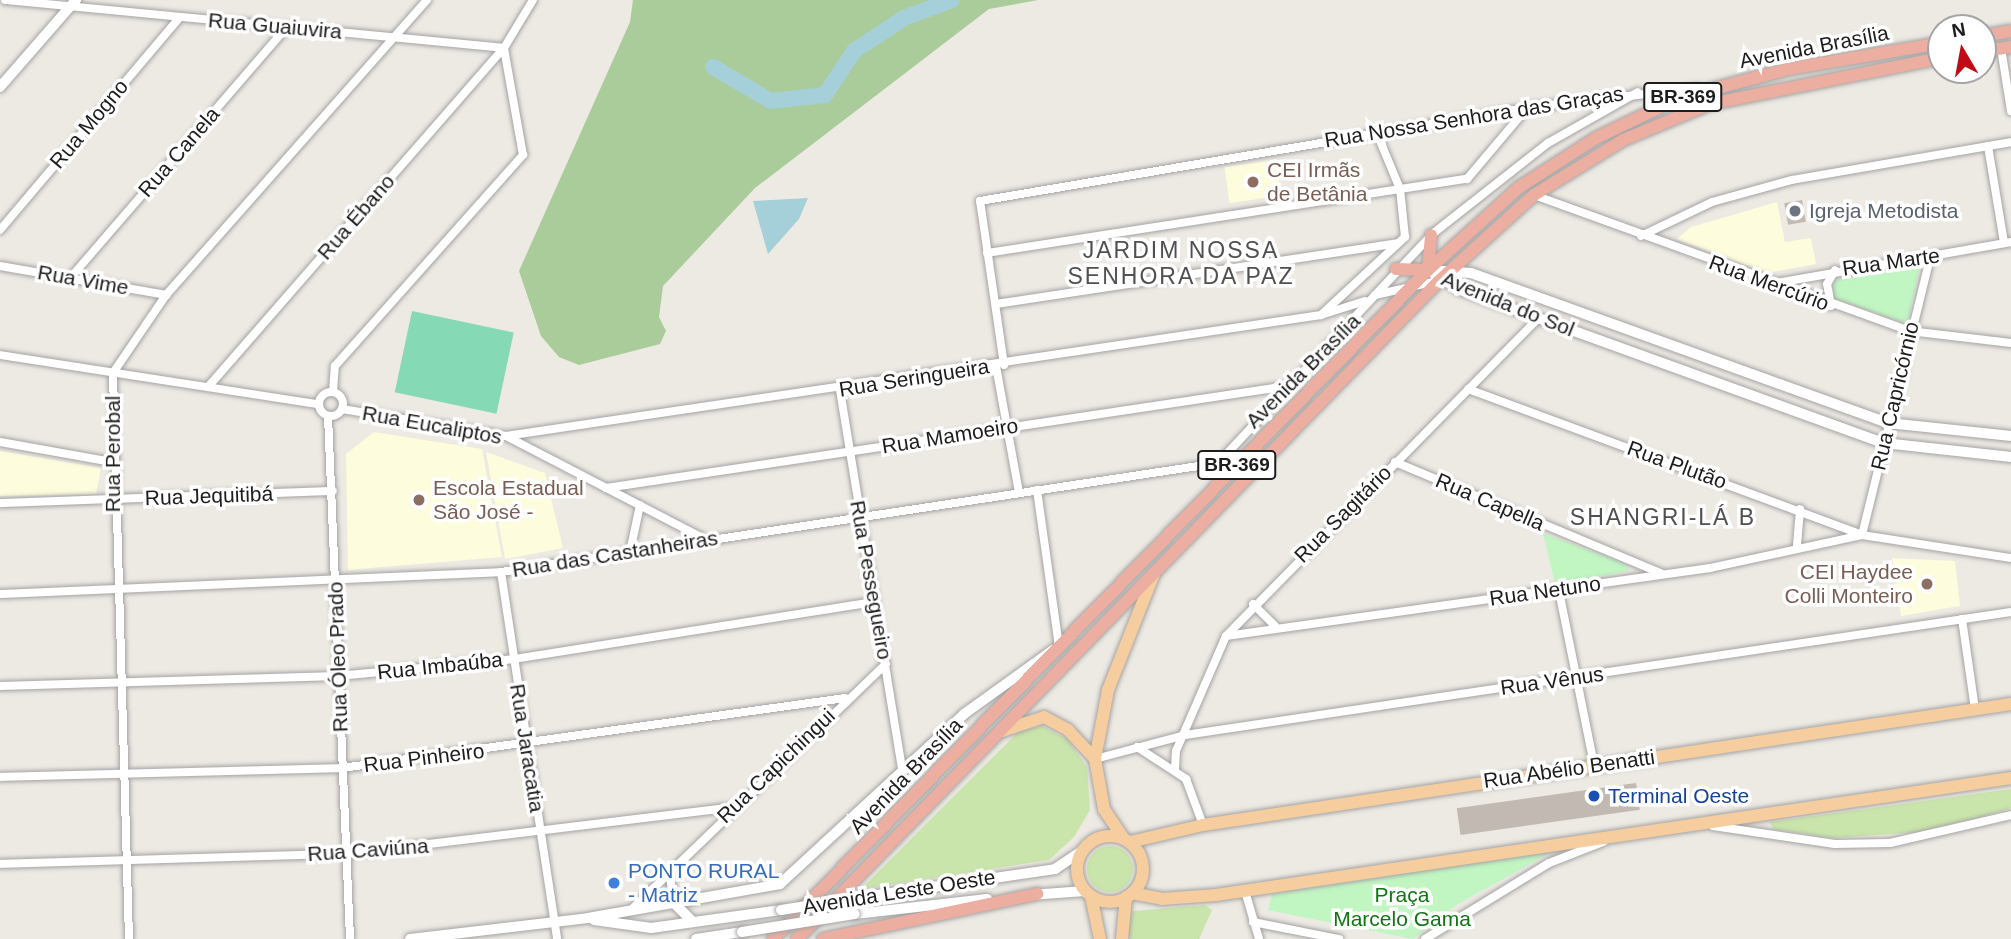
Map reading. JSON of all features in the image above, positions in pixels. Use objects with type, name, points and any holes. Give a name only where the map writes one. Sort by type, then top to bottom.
[{"type":"highway","name":"Avenida Brasília","points":[[773,939],[1429,270],[1556,162],[1622,124],[1712,88],[1927,46]]},
{"type":"highway","name":"Avenida Brasília","points":[[797,939],[1438,281],[1534,195],[1623,140],[1710,104],[1927,61]]},
{"type":"highway","points":[[1396,270],[1429,270],[1431,234]]},
{"type":"highway","points":[[823,939],[1037,894]]},
{"type":"main road","points":[[1122,939],[1129,895],[1143,871],[1127,840],[1104,809],[1095,759],[1108,690],[1154,574]]},
{"type":"main road","name":"Rua Abélio Benatti","points":[[1127,840],[1203,825],[2011,704]]},
{"type":"main road","points":[[990,739],[1044,717],[1068,730],[1095,759]]},
{"type":"main road","points":[[1088,893],[1104,901],[1129,895],[1162,899],[1245,891],[2011,778]]},
{"type":"main road","points":[[1100,939],[1088,893],[1077,872],[1085,847],[1104,809]]},
{"type":"main road","points":[[1085,847],[1109,835],[1127,840]]},
{"type":"street","name":"Rua Guaiuvira","points":[[5,0],[69,9],[505,48]]},
{"type":"street","points":[[0,87],[76,0]]},
{"type":"street","name":"Rua Perobal","points":[[129,939],[112,499],[113,373],[166,295],[398,37],[427,0]]},
{"type":"street","name":"Rua Ébano","points":[[208,387],[505,48],[533,0]]},
{"type":"street","name":"Rua Mogno","points":[[0,230],[179,18]]},
{"type":"street","name":"Rua Canela","points":[[72,276],[287,27]]},
{"type":"street","points":[[0,355],[318,404],[328,416],[342,409],[333,392],[335,366],[523,155],[505,48]]},
{"type":"street","points":[[2006,48],[2011,111]]},
{"type":"street","name":"Rua Nossa Senhora das Graças","points":[[987,253],[980,201],[1527,107],[1638,92],[1712,88]]},
{"type":"street","name":"Avenida Brasília","points":[[1223,460],[1431,234],[1548,143],[1638,92]]},
{"type":"street","points":[[1019,492],[1007,427],[996,304],[987,253],[1467,179],[1527,107]]},
{"type":"street","points":[[1321,315],[1405,237],[1401,189],[1376,131]]},
{"type":"street","points":[[1641,236],[1712,202],[1792,180],[2011,142]]},
{"type":"street","points":[[1988,146],[2007,243]]},
{"type":"street","name":"Rua Mercúrio","points":[[1534,195],[1831,306],[1909,331],[2011,343]]},
{"type":"street","points":[[996,304],[1397,243]]},
{"type":"street","name":"Rua Marte","points":[[1771,284],[1835,270],[1930,258],[2007,243]]},
{"type":"street","name":"Rua Capricórnio","points":[[1862,534],[1909,331],[1930,258]]},
{"type":"street","name":"Rua Vime","points":[[0,266],[72,276],[166,295]]},
{"type":"street","name":"Avenida do Sol","points":[[1429,270],[1453,268],[1888,423],[2011,436]]},
{"type":"street","name":"Avenida do Sol","points":[[1429,270],[1438,281],[1884,443],[2011,457]]},
{"type":"street","points":[[1831,306],[1827,284],[1835,270]]},
{"type":"street","name":"Rua Seringueira","points":[[506,436],[840,390],[1321,315],[1415,284],[1438,281]]},
{"type":"street","points":[[1584,335],[1592,317]]},
{"type":"street","name":"Rua Sagitário","points":[[1175,769],[1185,735],[1226,636],[1253,604],[1538,319]]},
{"type":"street","name":"Rua Mamoeiro","points":[[606,488],[1294,385]]},
{"type":"street","name":"Rua Plutão","points":[[1468,389],[1862,534],[2011,558]]},
{"type":"street","name":"Rua Pessegueiro","points":[[840,390],[902,770]]},
{"type":"street","points":[[318,404],[333,392]]},
{"type":"street","name":"Rua Eucaliptos","points":[[342,409],[506,436],[708,540]]},
{"type":"street","name":"Rua Óleo Prado","points":[[328,416],[350,939]]},
{"type":"street","points":[[0,442],[112,462]]},
{"type":"street","name":"Rua das Castanheiras","points":[[0,594],[335,582],[500,572],[1223,460]]},
{"type":"street","name":"Rua Capella","points":[[1395,462],[1662,573]]},
{"type":"street","points":[[411,939],[588,918],[780,884],[902,770],[1021,668],[1059,646],[1037,490]]},
{"type":"street","name":"Rua Jequitibá","points":[[0,503],[333,491]]},
{"type":"street","points":[[630,552],[640,505]]},
{"type":"street","points":[[1797,545],[1800,509]]},
{"type":"street","name":"Rua Netuno","points":[[1226,636],[1275,626],[1559,591],[1862,534]]},
{"type":"street","name":"Rua Jaracatia","points":[[500,572],[557,939]]},
{"type":"street","points":[[1559,591],[1594,765]]},
{"type":"street","name":"Rua Imbaúba","points":[[0,686],[338,676],[514,659],[875,602]]},
{"type":"street","points":[[1253,604],[1275,626]]},
{"type":"street","name":"Rua Vênus","points":[[1095,759],[1185,735],[2011,612]]},
{"type":"street","points":[[1962,619],[1975,709]]},
{"type":"street","name":"Rua Capichingui","points":[[632,909],[845,698],[886,664]]},
{"type":"street","name":"Rua Pinheiro","points":[[0,778],[342,768],[527,746],[845,698]]},
{"type":"street","points":[[1137,747],[1175,769],[1197,800],[1203,825]]},
{"type":"street","name":"Rua Caviúna","points":[[0,864],[346,854],[540,835],[733,807]]},
{"type":"street","points":[[1696,823],[1835,844],[1890,843],[2011,815]]},
{"type":"street","points":[[1425,939],[1549,863],[1623,834]]},
{"type":"street","name":"Avenida Leste Oeste","points":[[588,918],[651,928],[780,910],[1055,869],[1085,847]]},
{"type":"street","points":[[669,871],[674,902],[684,917],[701,921]]},
{"type":"street","points":[[1245,891],[1259,939]]},
{"type":"street","points":[[696,939],[855,914],[1037,894],[1088,893]]},
{"type":"street","points":[[1254,922],[1339,939]]},
{"type":"shaded area","name":"CEI Irmãs de Betânia","points":[[1276,160],[1281,196],[1230,203],[1225,167]]},
{"type":"shaded area","points":[[1777,202],[1785,242],[1811,238],[1816,264],[1767,273],[1677,239],[1691,227]]},
{"type":"shaded area","name":"Escola Estadual São José -","points":[[374,432],[482,449],[502,557],[348,570],[346,454]]},
{"type":"shaded area","points":[[0,451],[101,468],[96,494],[0,496]]},
{"type":"shaded area","points":[[486,452],[545,473],[563,548],[505,559]]},
{"type":"shaded area","name":"CEI Haydee Colli Monteiro","points":[[1892,558],[1955,561],[1960,606],[1901,616]]},
{"type":"green space","points":[[633,0],[1038,0],[989,9],[755,188],[663,286],[659,317],[666,331],[660,344],[579,365],[559,357],[541,336],[519,271],[630,22]]},
{"type":"green space","points":[[1920,266],[1907,324],[1834,298],[1834,280]]},
{"type":"green space","points":[[412,311],[514,333],[496,414],[395,392]]},
{"type":"green space","points":[[1543,533],[1626,564],[1629,571],[1555,584]]},
{"type":"green space","points":[[1042,726],[1067,739],[1087,767],[1090,810],[1074,837],[1049,860],[861,889],[1018,732]]},
{"type":"green space","points":[[2011,789],[2011,808],[1935,831],[1833,838],[1773,829],[1770,822]]},
{"type":"green space","points":[[1110,846],[1127,852],[1133,869],[1127,886],[1110,892],[1093,886],[1087,869],[1093,852]]},
{"type":"green space","name":"Praça Marcelo Gama","points":[[1557,849],[1458,904],[1413,939],[1268,910],[1272,894]]},
{"type":"green space","points":[[1205,905],[1212,910],[1199,939],[1130,939],[1126,924],[1133,911]]},
{"type":"water","points":[[808,198],[799,219],[768,254],[753,201]]},
{"type":"building","name":"Igreja Metodista","points":[[1802,200],[1806,222],[1788,225],[1784,203]]},
{"type":"building","name":"Terminal Oeste","points":[[1636,783],[1640,810],[1461,835],[1457,808]]},
{"type":"waterway","points":[[713,67],[771,101],[825,95],[854,51],[904,18],[952,0]]},
{"type":"place","name":"CEI Irmãs de Betânia","points":[[1253,182]]},
{"type":"place","name":"Igreja Metodista","points":[[1795,211]]},
{"type":"place","name":"Escola Estadual São José -","points":[[419,500]]},
{"type":"place","name":"CEI Haydee Colli Monteiro","points":[[1927,584]]},
{"type":"place","name":"Terminal Oeste","points":[[1594,796]]},
{"type":"place","name":"PONTO RURAL - Matriz","points":[[614,883]]},
{"type":"district","name":"JARDIM NOSSA SENHORA DA PAZ","points":[[1181,263]]},
{"type":"district","name":"SHANGRI-LÁ B","points":[[1663,517]]}]
